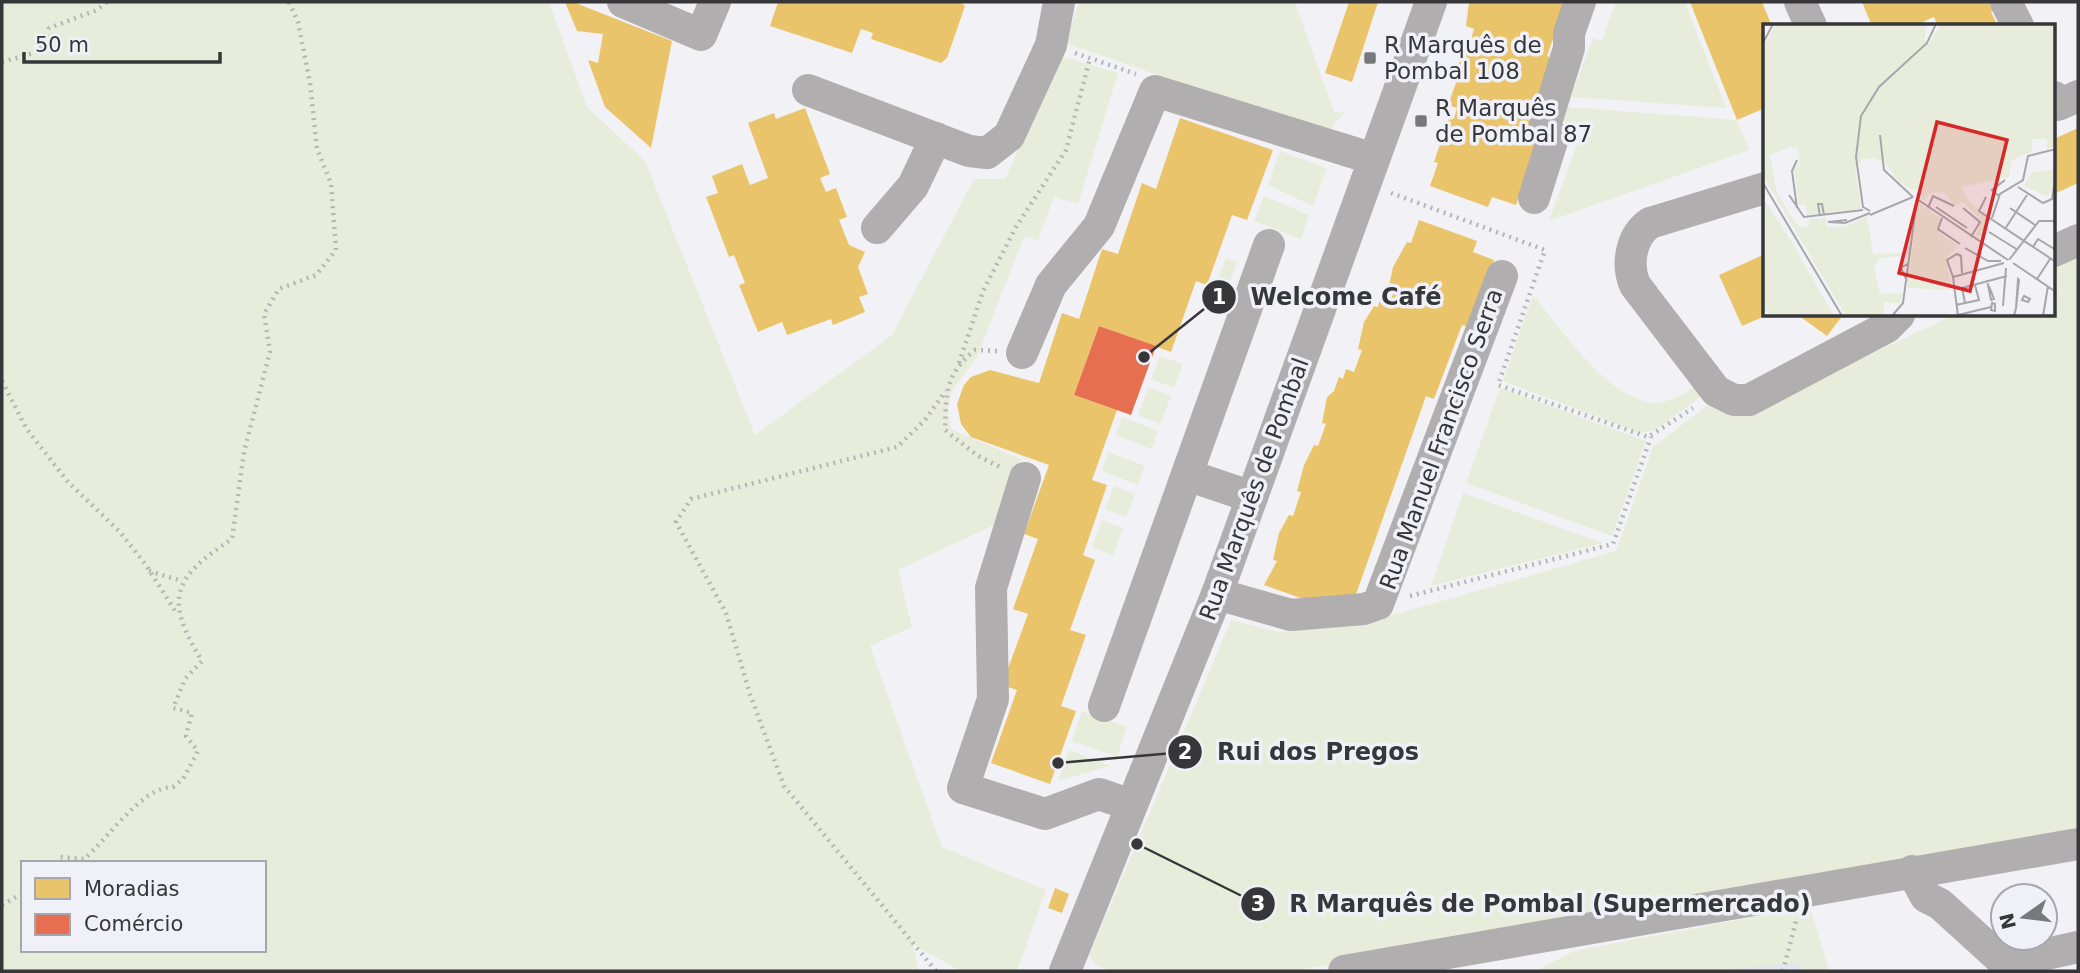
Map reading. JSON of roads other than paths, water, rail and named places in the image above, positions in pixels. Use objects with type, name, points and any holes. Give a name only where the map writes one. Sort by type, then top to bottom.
[{"type":"street","points":[[623,2],[701,35],[715,2]]},
{"type":"street","points":[[808,90],[936,138],[987,153],[1009,136],[1051,45],[1059,2]]},
{"type":"street","name":"Rua Marquês de Pombal","points":[[1065,971],[1217,594],[1431,2]]},
{"type":"street","points":[[1534,198],[1553,138],[1545,126],[1569,48],[1569,33],[1580,2]]},
{"type":"street","points":[[1800,2],[1810,24]]},
{"type":"street","points":[[2006,2],[2017,24]]},
{"type":"street","points":[[1022,352],[1051,285],[1099,226],[1155,91],[1369,171]]},
{"type":"street","points":[[2056,101],[2058,105],[2078,96]]},
{"type":"street","points":[[877,228],[913,186],[936,138]]},
{"type":"street","points":[[1763,189],[1650,223],[1637,235],[1632,251],[1630,266],[1634,285],[1716,391],[1734,400],[1749,400],[1887,327],[1897,317]]},
{"type":"street","points":[[2056,250],[2078,240]]},
{"type":"street","points":[[1104,706],[1269,245]]},
{"type":"street","name":"Rua Manuel Francisco Serra","points":[[1217,594],[1291,615],[1364,609],[1378,604],[1386,591],[1502,275]]},
{"type":"street","points":[[1187,475],[1252,497]]},
{"type":"street","points":[[1025,478],[991,588],[993,699],[963,788],[1045,814],[1099,793],[1131,805]]},
{"type":"street","points":[[1344,971],[2078,844]]},
{"type":"street","points":[[1912,872],[1926,897],[1940,904],[2005,963],[2078,947]]},
{"type":"place","name":"R Marquês de Pombal 108","points":[[1370,58]]},
{"type":"place","name":"R Marquês de Pombal 87","points":[[1421,121]]},
{"type":"place","name":"Welcome Café","points":[[1144,357]]},
{"type":"place","name":"Rui dos Pregos","points":[[1058,763]]},
{"type":"place","name":"R Marquês de Pombal (Supermercado)","points":[[1137,844]]}]
